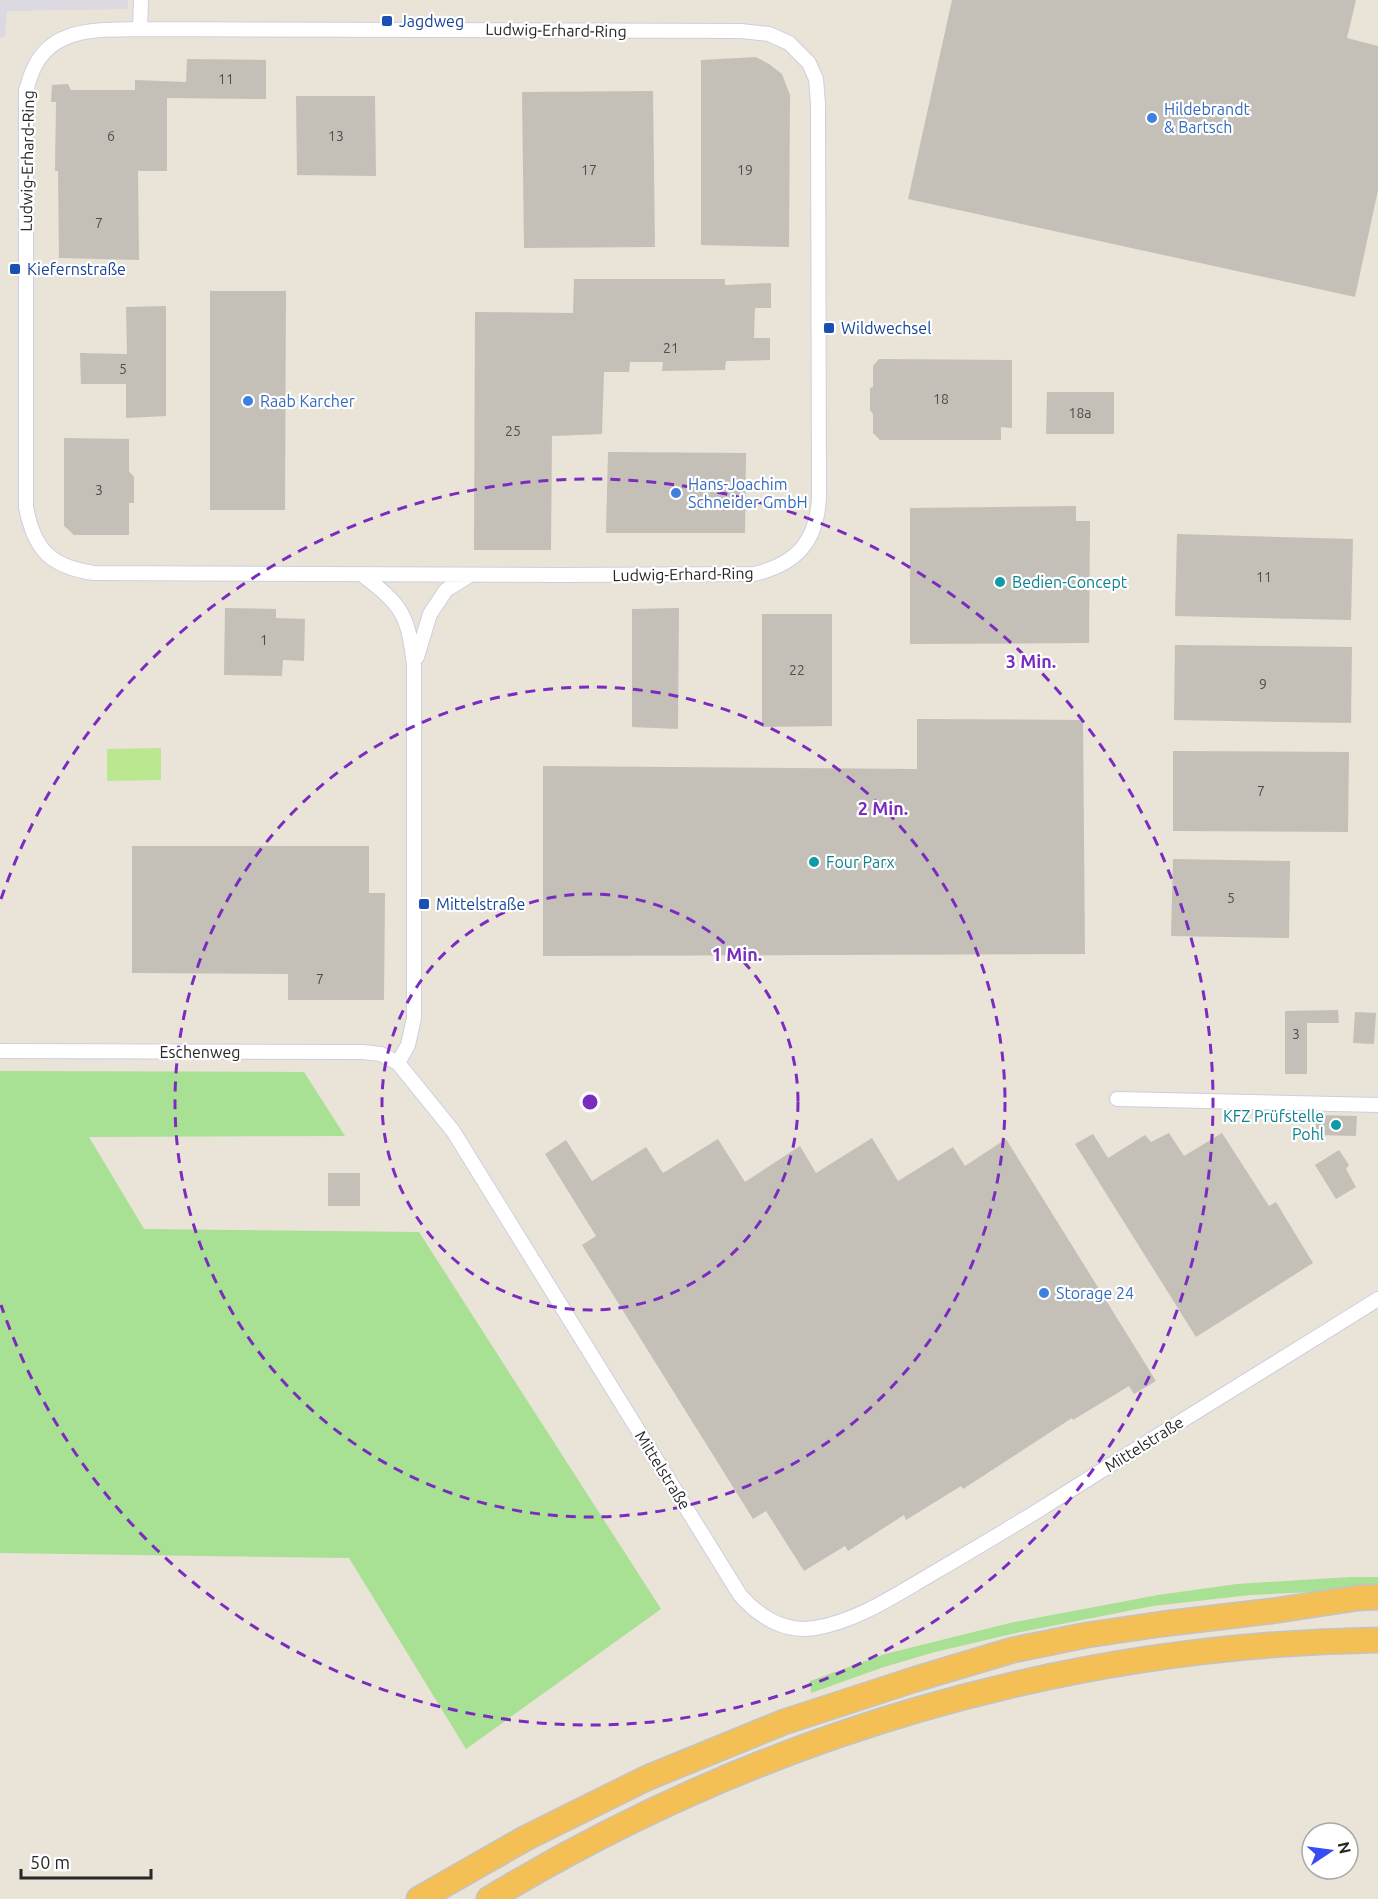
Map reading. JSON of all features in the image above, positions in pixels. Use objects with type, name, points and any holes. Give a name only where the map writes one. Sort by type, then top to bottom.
[{"type":"highway","points":[[419,1899],[526,1838],[647,1778],[784,1722],[1013,1650],[1087,1635],[1378,1597]]},
{"type":"highway","points":[[1272,1611],[1378,1608]]},
{"type":"highway","points":[[489,1899],[539,1868],[665,1804],[811,1744],[867,1724],[1027,1681],[1165,1657],[1217,1650],[1378,1640]]},
{"type":"street","points":[[140,29],[141,0]]},
{"type":"street","name":"Ludwig-Erhard-Ring","points":[[140,29],[741,31],[769,34],[789,43],[809,63],[816,79],[818,104],[819,497],[818,515],[810,539],[802,550],[774,570],[754,574],[94,573],[73,570],[56,562],[42,549],[30,527],[26,507],[26,90],[34,67],[48,48],[66,36],[88,31],[140,29]]},
{"type":"street","points":[[361,574],[388,595],[404,616],[411,633],[414,665],[414,1018],[408,1045],[398,1064]]},
{"type":"street","points":[[414,665],[430,614],[446,590],[471,575]]},
{"type":"street","name":"Eschenweg","points":[[0,1051],[363,1052],[381,1054],[398,1064]]},
{"type":"street","name":"Mittelstraße","points":[[398,1064],[453,1131],[740,1596],[753,1610],[774,1623],[795,1629],[813,1629],[837,1623],[893,1597],[1008,1529],[1378,1299]]},
{"type":"street","points":[[1117,1099],[1378,1105]]},
{"type":"shaded area","points":[[0,0],[128,0],[128,9],[7,11],[5,37],[0,37]]},
{"type":"green space","points":[[161,748],[161,780],[107,781],[107,749]]},
{"type":"green space","points":[[0,1071],[304,1072],[345,1136],[89,1137],[144,1229],[419,1232],[661,1609],[466,1749],[349,1558],[0,1553]]},
{"type":"green space","points":[[1378,1577],[1378,1589],[1250,1595],[1153,1606],[1016,1633],[935,1652],[811,1693],[810,1681],[885,1654],[1014,1622],[1158,1595],[1237,1584]]},
{"type":"building","name":"Hildebrandt & Bartsch","points":[[952,0],[1356,0],[1347,38],[1378,46],[1378,190],[1355,297],[908,199]]},
{"type":"building","points":[[756,57],[782,74],[790,95],[789,247],[701,245],[701,60]]},
{"type":"building","points":[[187,59],[266,60],[266,99],[167,98],[167,171],[138,171],[139,260],[59,258],[58,171],[55,171],[56,102],[51,102],[52,85],[68,84],[71,90],[135,90],[135,80],[186,82]]},
{"type":"building","points":[[653,91],[655,247],[524,248],[522,92]]},
{"type":"building","points":[[296,96],[375,96],[376,176],[297,175]]},
{"type":"building","points":[[574,279],[725,279],[725,285],[771,283],[771,308],[755,308],[754,338],[770,338],[770,360],[726,361],[725,370],[662,371],[663,362],[630,362],[629,372],[604,372],[602,434],[552,436],[551,550],[474,550],[475,312],[573,313]]},
{"type":"building","name":"Raab Karcher","points":[[210,291],[286,291],[285,510],[210,510]]},
{"type":"building","points":[[166,306],[166,416],[126,418],[126,384],[81,384],[80,353],[127,354],[126,307]]},
{"type":"building","points":[[879,359],[1012,360],[1012,428],[1001,427],[1001,440],[880,440],[873,433],[873,414],[870,410],[873,366]]},
{"type":"building","points":[[1047,392],[1114,392],[1114,434],[1046,434]]},
{"type":"building","points":[[64,438],[129,439],[129,471],[134,477],[134,503],[129,503],[129,535],[74,535],[64,526]]},
{"type":"building","name":"Hans-Joachim Schneider GmbH","points":[[608,452],[746,453],[745,533],[606,533]]},
{"type":"building","name":"Bedien-Concept","points":[[1076,506],[1076,521],[1090,521],[1089,643],[910,644],[910,508]]},
{"type":"building","points":[[1177,534],[1353,539],[1351,620],[1175,616]]},
{"type":"building","points":[[225,608],[276,609],[276,618],[305,619],[304,661],[283,660],[282,676],[224,675]]},
{"type":"building","points":[[679,608],[678,729],[632,727],[632,609]]},
{"type":"building","points":[[762,614],[832,614],[832,726],[762,727]]},
{"type":"building","points":[[1175,645],[1352,647],[1351,723],[1174,720]]},
{"type":"building","name":"Four Parx","points":[[917,719],[1083,720],[1085,954],[543,956],[543,766],[917,769]]},
{"type":"building","points":[[1173,751],[1349,752],[1348,832],[1173,831]]},
{"type":"building","points":[[132,846],[369,846],[369,893],[385,893],[384,1000],[288,1000],[288,974],[132,973]]},
{"type":"building","points":[[1173,859],[1290,861],[1289,938],[1171,936]]},
{"type":"building","points":[[1338,1010],[1339,1023],[1307,1023],[1307,1074],[1285,1074],[1285,1011]]},
{"type":"building","points":[[1355,1012],[1376,1013],[1374,1044],[1353,1043]]},
{"type":"building","name":"KFZ Prüfstelle Pohl","points":[[1316,1115],[1357,1116],[1356,1136],[1316,1135]]},
{"type":"building","points":[[1169,1133],[1184,1156],[1222,1133],[1269,1206],[1276,1202],[1313,1263],[1196,1337],[1075,1144],[1093,1134],[1108,1158],[1145,1135],[1151,1142]]},
{"type":"building","points":[[872,1138],[898,1181],[953,1147],[965,1166],[1006,1139],[1156,1381],[1134,1394],[1129,1386],[1073,1420],[1072,1418],[963,1489],[961,1486],[906,1520],[904,1515],[848,1551],[845,1546],[804,1571],[766,1511],[753,1519],[582,1245],[596,1236],[545,1154],[566,1140],[592,1181],[646,1147],[663,1173],[718,1139],[745,1182],[800,1146],[816,1173]]},
{"type":"building","points":[[1339,1150],[1349,1165],[1346,1169],[1356,1187],[1336,1199],[1315,1165]]},
{"type":"building","points":[[328,1173],[360,1173],[360,1206],[328,1206]]},
{"type":"place","name":"Jagdweg","points":[[387,21]]},
{"type":"place","name":"Hildebrandt & Bartsch","points":[[1152,118]]},
{"type":"place","name":"Kiefernstraße","points":[[15,269]]},
{"type":"place","name":"Wildwechsel","points":[[829,328]]},
{"type":"place","name":"Raab Karcher","points":[[248,401]]},
{"type":"place","name":"Hans-Joachim Schneider GmbH","points":[[676,493]]},
{"type":"place","name":"Bedien-Concept","points":[[1000,582]]},
{"type":"place","name":"Four Parx","points":[[814,862]]},
{"type":"place","name":"Mittelstraße","points":[[424,904]]},
{"type":"place","name":"KFZ Prüfstelle Pohl","points":[[1336,1125]]},
{"type":"place","name":"Storage 24","points":[[1044,1293]]}]
